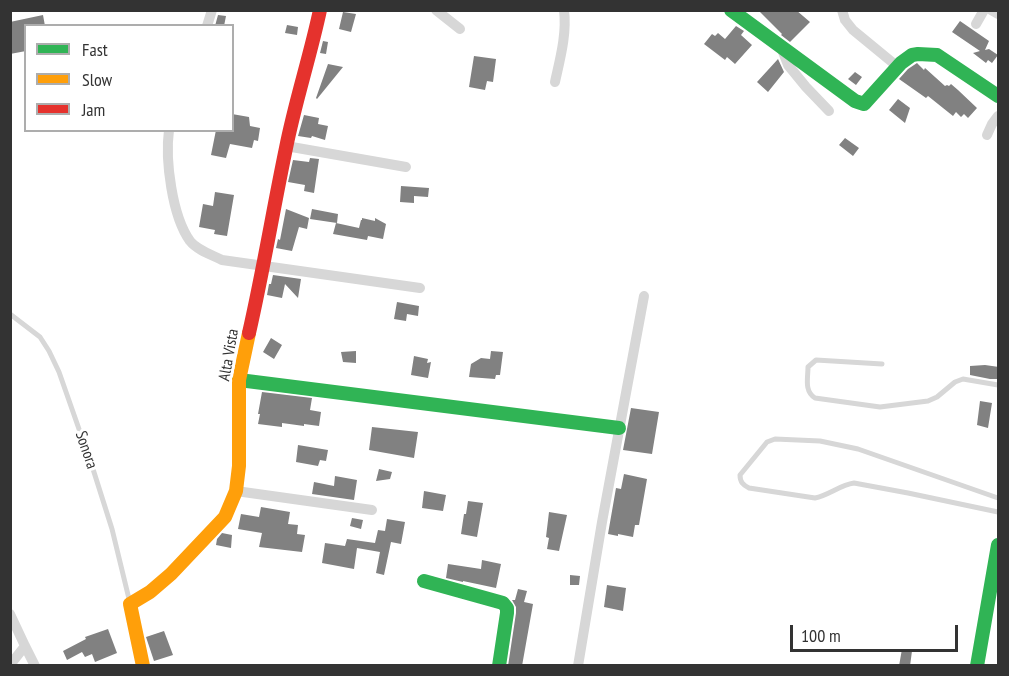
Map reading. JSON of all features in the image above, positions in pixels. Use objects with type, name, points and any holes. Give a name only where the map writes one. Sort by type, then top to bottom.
[{"type":"street","name":"Alta Vista","points":[[130,604],[150,592],[179,566],[225,517],[236,491],[239,466],[239,380],[264,265],[286,146],[320,10]]},
{"type":"street","points":[[436,10],[460,29]]},
{"type":"street","points":[[555,82],[564,39],[566,21],[564,10]]},
{"type":"street","points":[[730,10],[855,101],[864,104],[910,56],[926,54],[937,55],[999,96]]},
{"type":"street","points":[[842,10],[845,20],[853,30],[898,67]]},
{"type":"street","points":[[976,24],[984,10]]},
{"type":"street","points":[[992,10],[999,14]]},
{"type":"street","points":[[781,47],[788,65],[829,111]]},
{"type":"street","points":[[987,135],[999,116]]},
{"type":"street","points":[[169,132],[169,180],[180,220],[191,242],[206,253],[222,260],[420,288]]},
{"type":"street","points":[[286,146],[406,167]]},
{"type":"street","points":[[578,666],[644,296]]},
{"type":"street","points":[[239,380],[619,428]]},
{"type":"street","points":[[236,491],[372,510]]},
{"type":"street","points":[[977,666],[999,545]]},
{"type":"street","points":[[424,581],[503,603],[507,608],[507,613],[499,666]]},
{"type":"street","points":[[130,604],[143,666]]},
{"type":"street","points":[[10,614],[35,666]]},
{"type":"street","points":[[10,664],[24,646]]},
{"type":"lane","name":"Sonora","points":[[10,314],[40,337],[59,372],[112,529],[130,604]]},
{"type":"lane","points":[[882,364],[816,360],[808,367],[808,391],[815,398],[880,406],[928,402],[955,382],[963,379],[999,385]]},
{"type":"lane","points":[[999,498],[858,450],[820,441],[775,438],[767,442],[740,475],[744,486],[749,488],[815,498],[854,483],[999,512]]},
{"type":"building","points":[[758,10],[796,10],[810,22],[790,42]]},
{"type":"building","points":[[343,12],[356,14],[351,32],[339,29]]},
{"type":"building","points":[[43,15],[45,24],[24,24],[24,51],[10,54],[10,22]]},
{"type":"building","points":[[218,15],[226,16],[224,24],[216,24]]},
{"type":"building","points":[[960,21],[989,41],[985,50],[989,49],[998,55],[992,63],[988,60],[986,63],[973,53],[980,51],[952,32]]},
{"type":"building","points":[[287,25],[298,27],[297,35],[285,33]]},
{"type":"building","points":[[736,26],[744,31],[741,35],[752,45],[735,64],[727,57],[725,60],[704,44],[712,34],[715,36],[718,33],[725,39]]},
{"type":"building","points":[[323,41],[328,42],[326,54],[320,53]]},
{"type":"building","points":[[474,56],[496,59],[493,82],[487,81],[485,90],[469,87]]},
{"type":"building","points":[[778,59],[784,72],[768,92],[757,82]]},
{"type":"building","points":[[917,63],[945,86],[951,84],[977,108],[968,118],[964,114],[961,117],[956,112],[953,116],[928,96],[926,98],[899,79]]},
{"type":"building","points":[[328,64],[343,67],[317,99],[316,98]]},
{"type":"building","points":[[855,72],[862,77],[856,85],[848,79]]},
{"type":"building","points":[[898,99],[910,108],[905,123],[889,110]]},
{"type":"building","points":[[234,114],[249,117],[250,126],[260,128],[258,141],[254,140],[252,148],[230,144],[226,158],[211,155],[216,132],[234,132]]},
{"type":"building","points":[[304,115],[319,118],[318,124],[328,126],[325,140],[312,136],[311,138],[298,136]]},
{"type":"building","points":[[845,138],[859,148],[853,156],[839,145]]},
{"type":"building","points":[[310,158],[319,159],[314,193],[304,191],[305,185],[288,182],[293,160],[309,162]]},
{"type":"building","points":[[401,186],[429,188],[428,197],[414,196],[414,203],[400,202]]},
{"type":"building","points":[[215,192],[234,195],[227,236],[214,234],[215,230],[199,227],[203,204],[213,206]]},
{"type":"building","points":[[286,209],[309,218],[307,229],[299,227],[292,251],[276,248],[278,239],[280,240]]},
{"type":"building","points":[[312,209],[338,214],[337,223],[310,219]]},
{"type":"building","points":[[362,218],[375,221],[375,218],[386,224],[383,239],[368,236],[367,240],[333,234],[336,223],[359,228]]},
{"type":"building","points":[[273,275],[301,279],[298,298],[285,284],[282,298],[267,295]]},
{"type":"building","points":[[397,302],[419,306],[418,316],[407,314],[406,321],[394,319]]},
{"type":"building","points":[[271,338],[282,345],[274,359],[263,352]]},
{"type":"building","points":[[356,351],[356,363],[343,362],[341,352]]},
{"type":"building","points":[[491,351],[503,352],[500,375],[496,375],[495,379],[469,377],[471,364],[481,358],[490,359]]},
{"type":"building","points":[[414,356],[428,359],[427,363],[431,362],[428,378],[411,375]]},
{"type":"building","points":[[970,366],[999,367],[999,379],[970,375]]},
{"type":"building","points":[[262,392],[312,398],[310,410],[321,412],[319,426],[282,423],[282,427],[258,424]]},
{"type":"building","points":[[980,401],[992,403],[988,428],[977,425]]},
{"type":"building","points":[[631,408],[659,412],[652,454],[623,450]]},
{"type":"building","points":[[372,427],[418,432],[414,458],[369,450]]},
{"type":"building","points":[[298,445],[328,450],[326,461],[320,460],[318,466],[296,462]]},
{"type":"building","points":[[379,469],[392,472],[390,479],[376,481]]},
{"type":"building","points":[[624,474],[647,479],[639,525],[635,525],[633,537],[608,534],[616,488],[621,489]]},
{"type":"building","points":[[335,476],[357,480],[354,500],[312,494],[314,482],[334,486]]},
{"type":"building","points":[[424,491],[446,495],[443,511],[422,508]]},
{"type":"building","points":[[468,501],[483,503],[477,537],[461,534]]},
{"type":"building","points":[[261,507],[290,512],[288,524],[298,525],[297,534],[305,535],[302,552],[259,547],[262,533],[238,529],[241,514],[259,517]]},
{"type":"building","points":[[549,512],[567,515],[559,551],[547,549]]},
{"type":"building","points":[[352,518],[363,520],[361,529],[350,526]]},
{"type":"building","points":[[387,519],[405,522],[401,544],[391,542],[384,575],[376,573],[380,552],[357,548],[354,569],[322,563],[325,543],[345,546],[347,539],[375,543],[378,530],[385,531]]},
{"type":"building","points":[[222,533],[232,535],[231,548],[216,545]]},
{"type":"building","points":[[482,560],[501,564],[496,588],[446,578],[448,564],[481,569]]},
{"type":"building","points":[[570,575],[580,576],[579,585],[570,585]]},
{"type":"building","points":[[607,585],[626,588],[623,611],[604,607]]},
{"type":"building","points":[[518,589],[527,591],[524,602],[533,604],[522,666],[508,666],[516,613],[512,600],[515,600]]},
{"type":"building","points":[[108,629],[117,653],[95,662],[92,654],[85,657],[82,652],[67,660],[63,651],[86,639],[85,637]]},
{"type":"building","points":[[164,631],[173,655],[154,661],[146,637]]},
{"type":"building","points":[[902,649],[912,651],[910,666],[899,666]]},
{"type":"traffic: fast","points":[[731,10],[855,101],[864,104],[901,63],[912,55],[918,54],[937,55],[998,96]]},
{"type":"traffic: fast","points":[[239,380],[619,428]]},
{"type":"traffic: fast","points":[[977,666],[998,545]]},
{"type":"traffic: fast","points":[[424,581],[503,603],[507,608],[507,613],[499,666]]},
{"type":"traffic: slow","points":[[143,666],[130,604],[150,592],[171,574],[225,517],[236,491],[239,466],[239,380],[249,333]]},
{"type":"traffic: jam","points":[[249,333],[290,131],[320,10]]}]
